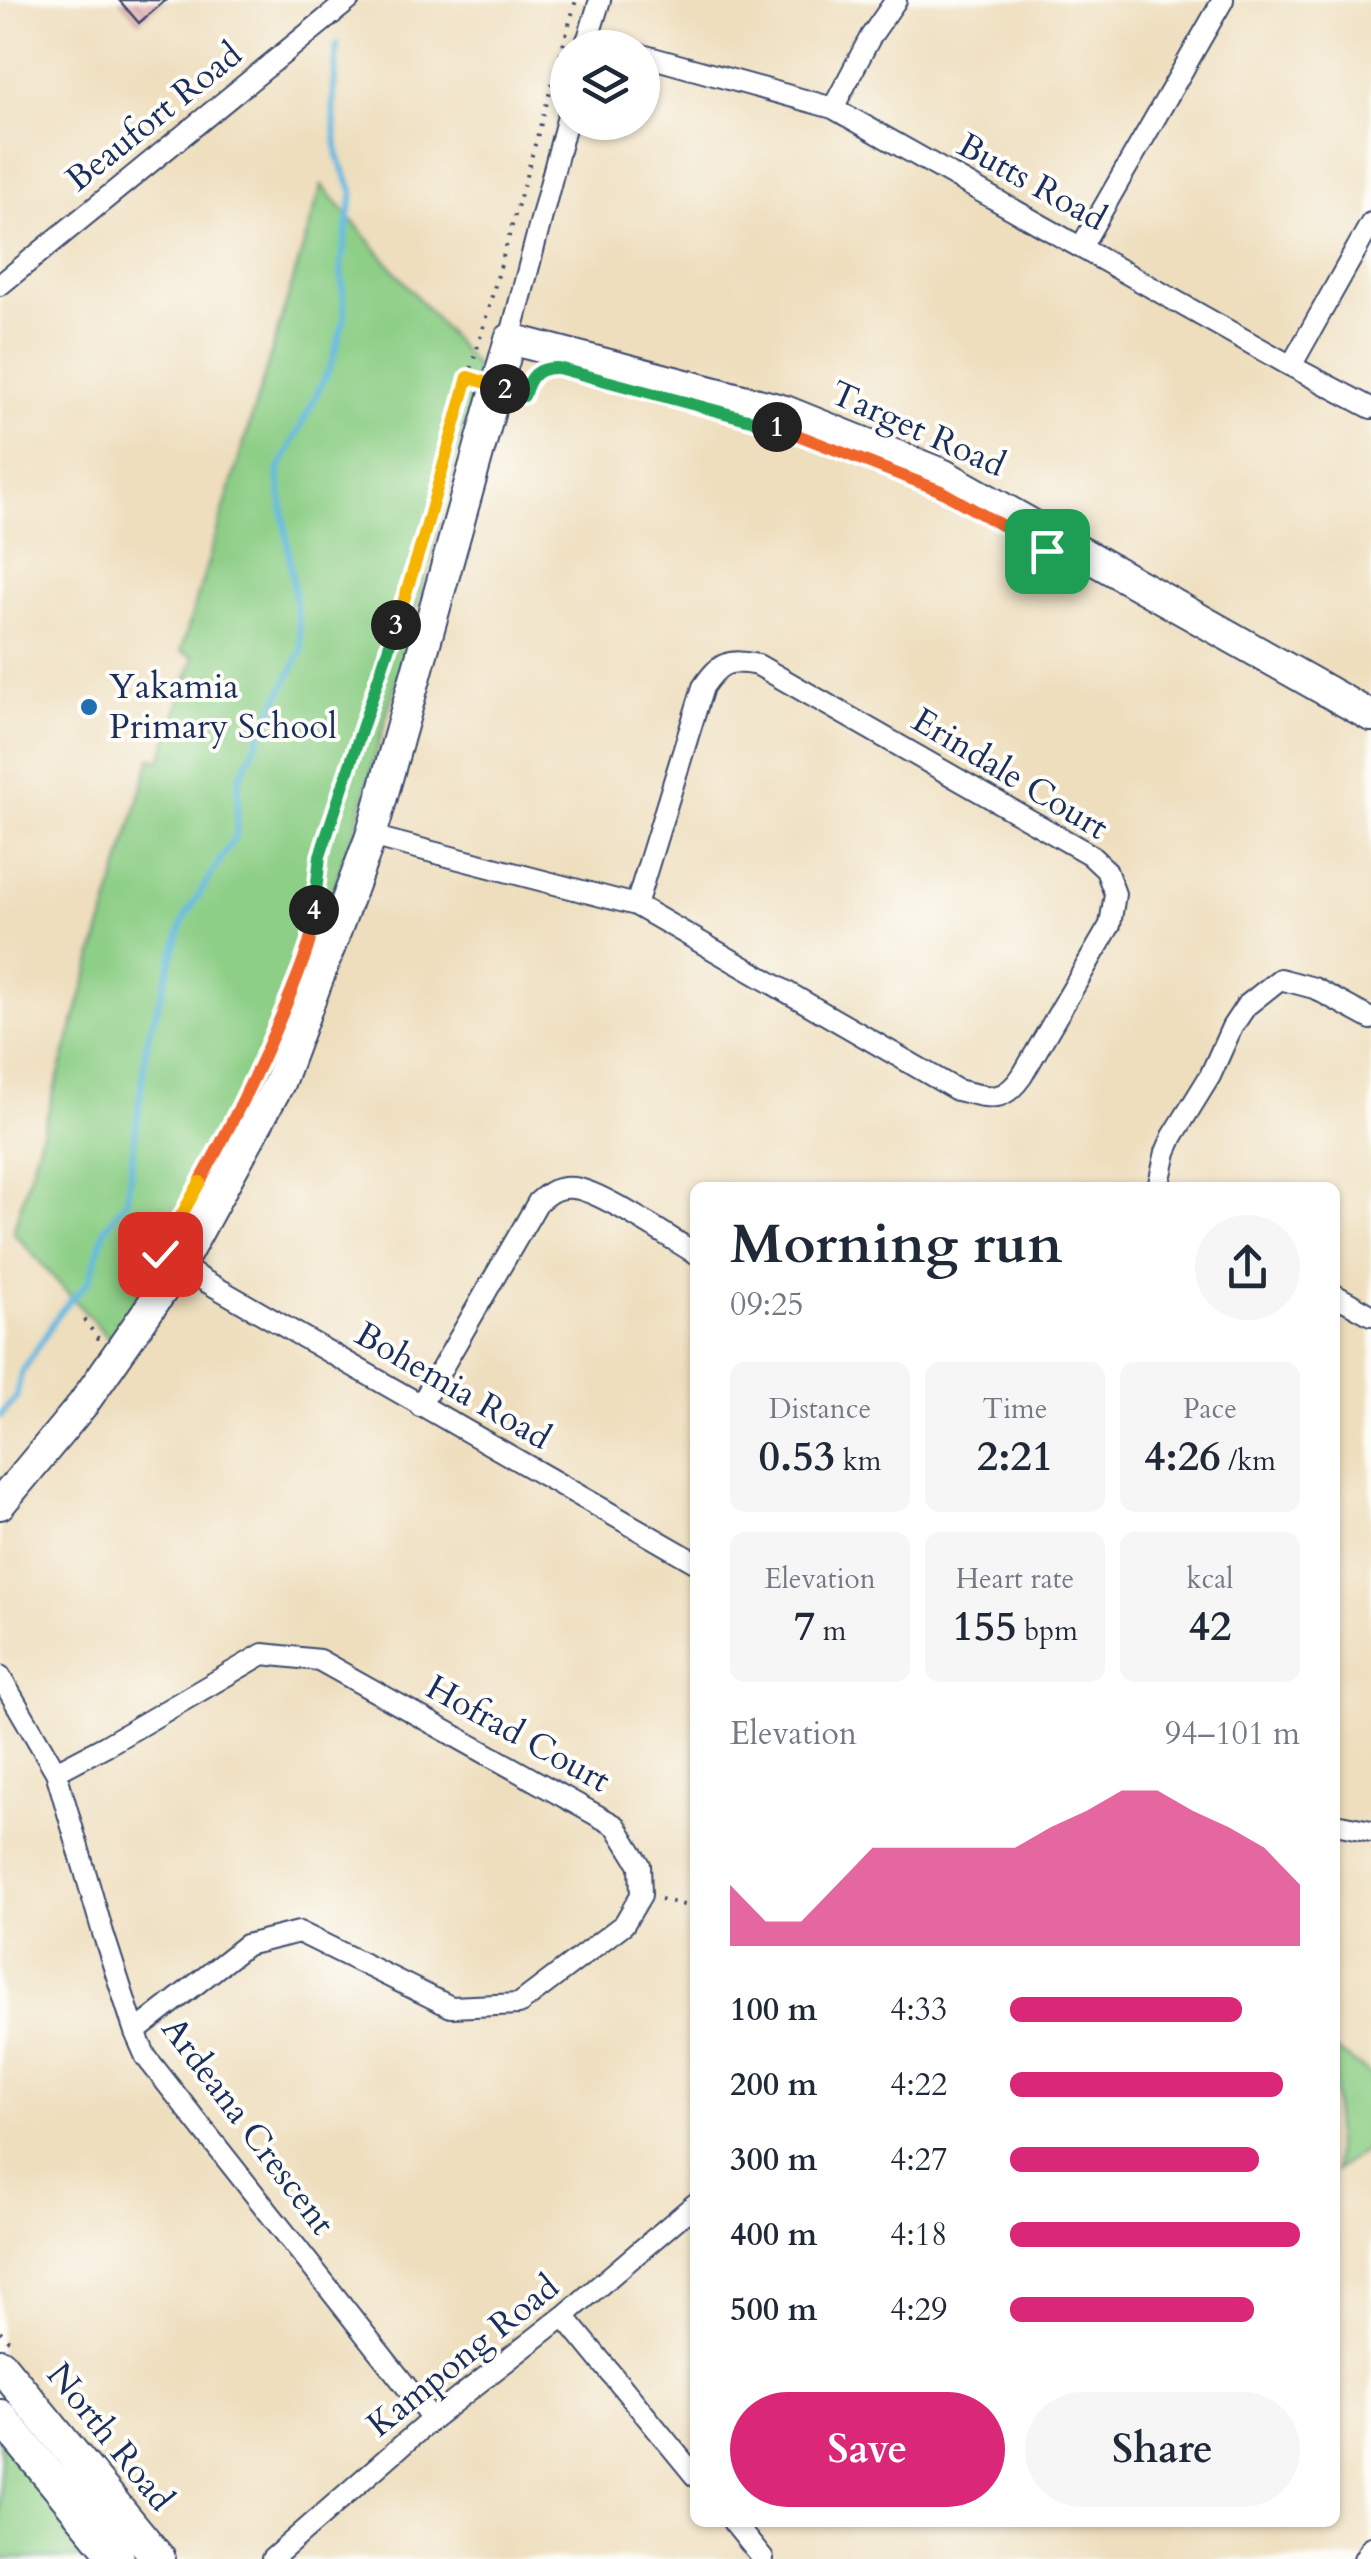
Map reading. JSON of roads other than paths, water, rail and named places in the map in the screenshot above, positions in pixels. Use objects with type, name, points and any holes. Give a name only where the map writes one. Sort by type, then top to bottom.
[{"type":"main road","name":"North Road","points":[[0,2365],[159,2559]]},
{"type":"main road","name":"North Road","points":[[0,2416],[118,2559]]},
{"type":"street","name":"Beaufort Road","points":[[0,285],[349,0]]},
{"type":"street","points":[[590,30],[600,0]]},
{"type":"street","points":[[833,108],[871,36],[896,0]]},
{"type":"street","points":[[1081,246],[1223,0]]},
{"type":"street","name":"Butts Road","points":[[660,61],[833,108],[1371,408]]},
{"type":"street","points":[[0,1504],[83,1404],[179,1266],[278,1083],[371,836],[482,382],[510,339],[562,140]]},
{"type":"street","points":[[1291,366],[1371,223]]},
{"type":"street","name":"Target Road","points":[[510,339],[785,412],[944,475],[1371,716]]},
{"type":"street","name":"Erindale Court","points":[[371,836],[636,905],[957,1090],[990,1098],[1012,1091],[1022,1076],[1110,926],[1115,894],[1106,870],[1089,854],[758,665],[734,660],[715,670],[703,687],[636,905]]},
{"type":"street","points":[[1160,1182],[1173,1136],[1210,1076],[1232,1028],[1246,1006],[1280,979],[1314,988],[1371,1019]]},
{"type":"street","points":[[420,1406],[538,1202],[552,1189],[574,1188],[598,1196],[690,1249]]},
{"type":"street","name":"Bohemia Road","points":[[179,1266],[690,1559]]},
{"type":"street","points":[[1340,1298],[1371,1316]]},
{"type":"street","name":"Hofrad Court","points":[[56,1772],[264,1654],[318,1660],[616,1826],[640,1865],[641,1895],[624,1924],[519,2004],[451,2007],[298,1932],[246,1945],[135,2032]]},
{"type":"street","name":"Ardeana Crescent","points":[[0,1676],[56,1772],[103,1932],[146,2057],[432,2419]]},
{"type":"street","points":[[1340,1825],[1371,1832]]},
{"type":"street","name":"Kampong Road","points":[[272,2559],[432,2419],[564,2316],[690,2208]]},
{"type":"street","points":[[564,2316],[690,2470]]},
{"type":"street","points":[[737,2527],[763,2559]]},
{"type":"street","points":[[1364,2559],[1371,2548]]},
{"type":"waterway","points":[[0,1416],[16,1398],[21,1374],[60,1312],[89,1281],[105,1229],[127,1199],[147,1041],[184,919],[236,835],[239,779],[302,650],[278,472],[331,365],[345,317],[341,266],[353,192],[338,156],[333,106],[337,44]]},
{"type":"place","name":"Yakamia Primary School","points":[[89,707]]}]
